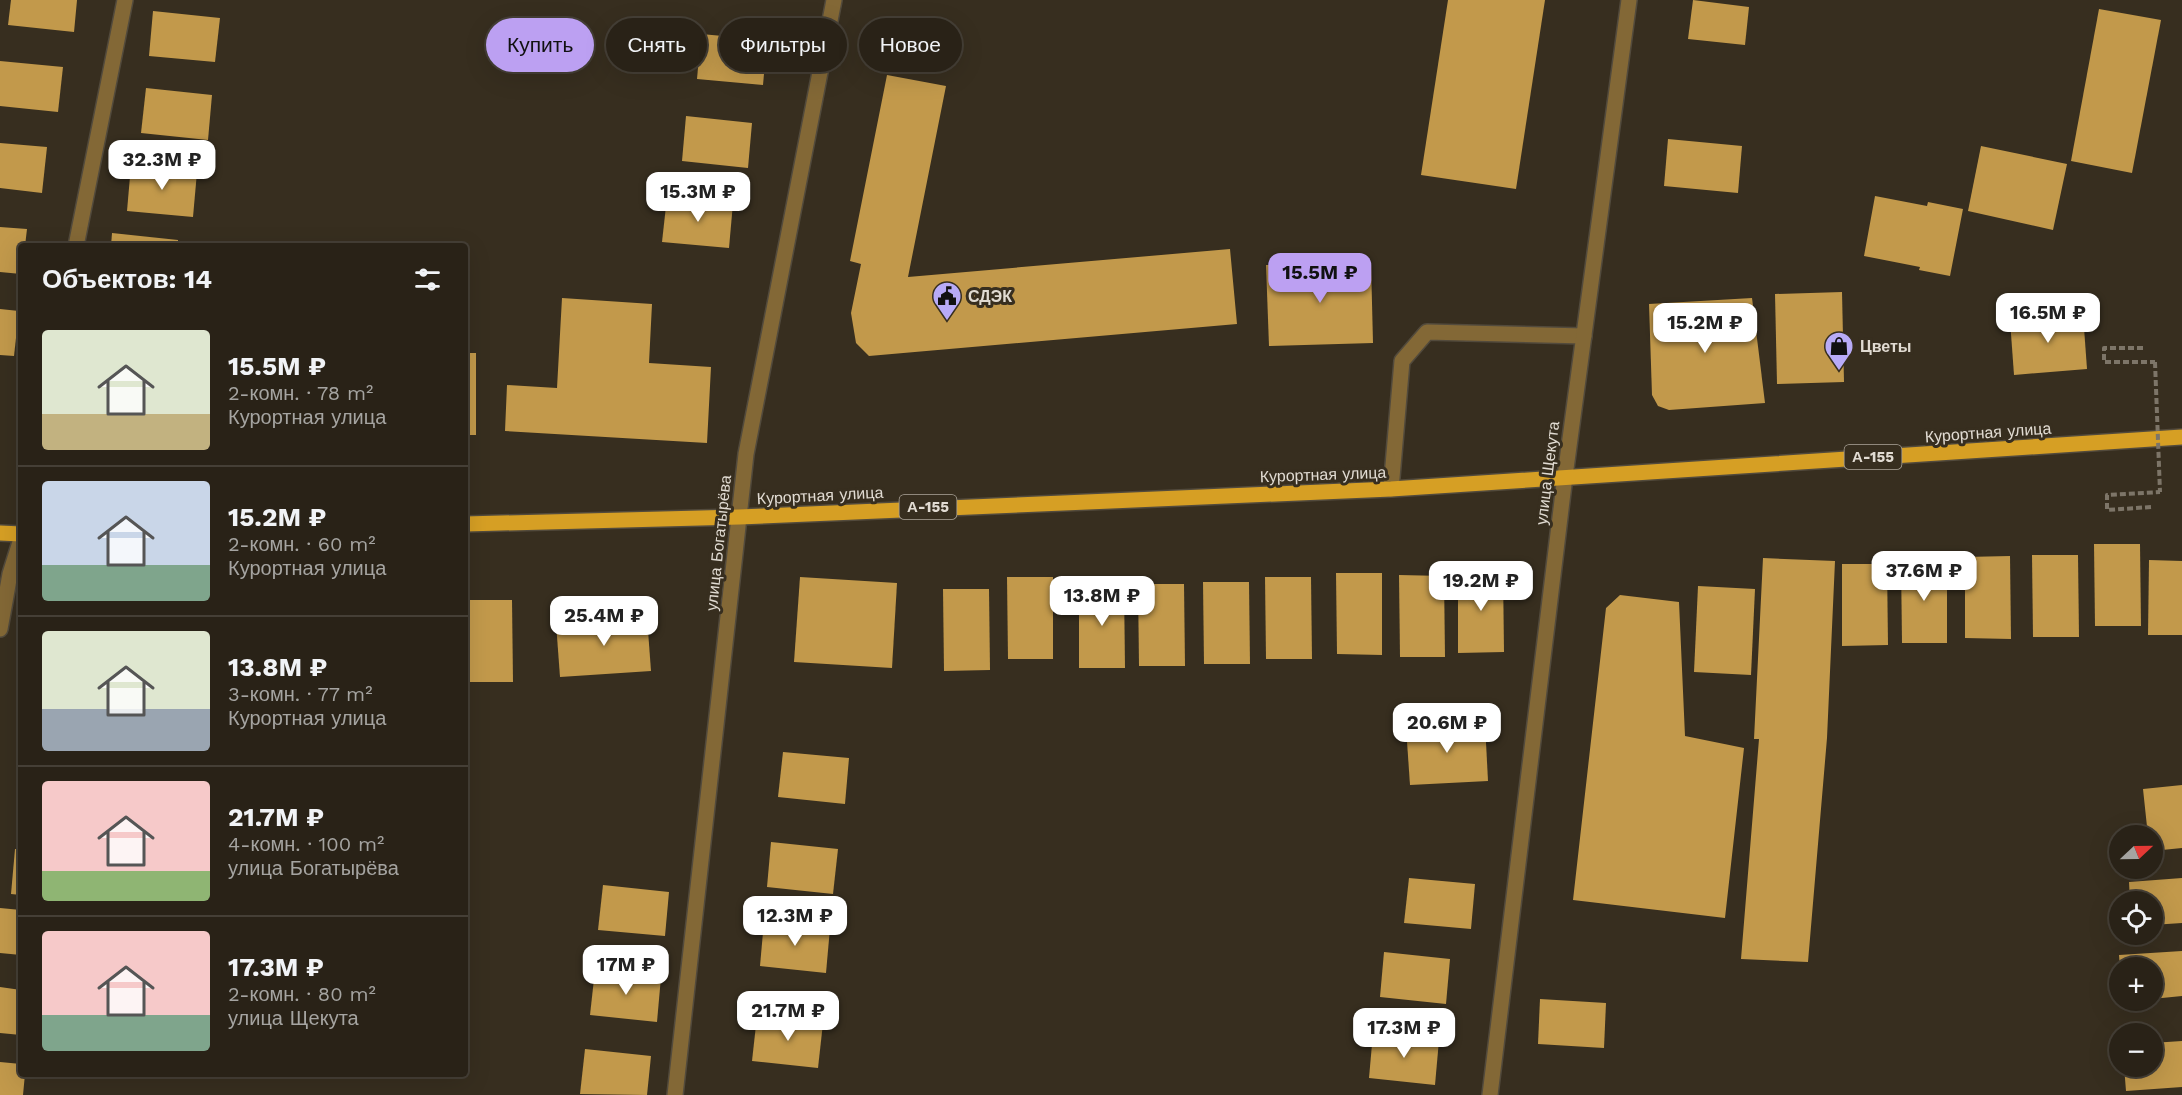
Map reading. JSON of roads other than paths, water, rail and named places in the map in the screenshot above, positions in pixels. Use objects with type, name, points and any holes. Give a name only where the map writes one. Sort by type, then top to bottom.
[{"type":"main road","name":"Курортная улица","points":[[468,524],[739,517],[1392,489],[2182,437]]},
{"type":"main road","points":[[0,533],[18,534]]},
{"type":"street","points":[[77,243],[125,0]]},
{"type":"street","name":"улица Богатырёва","points":[[675,1095],[750,428],[834,0]]},
{"type":"street","name":"улица Щекута","points":[[1490,1095],[1565,476],[1629,0]]},
{"type":"street","points":[[1392,489],[1402,361],[1427,332],[1584,336]]},
{"type":"street","points":[[0,629],[10,574],[18,549]]},
{"type":"place","name":"СДЭК","points":[[947,322]]},
{"type":"place","name":"Цветы","points":[[1839,372]]}]
